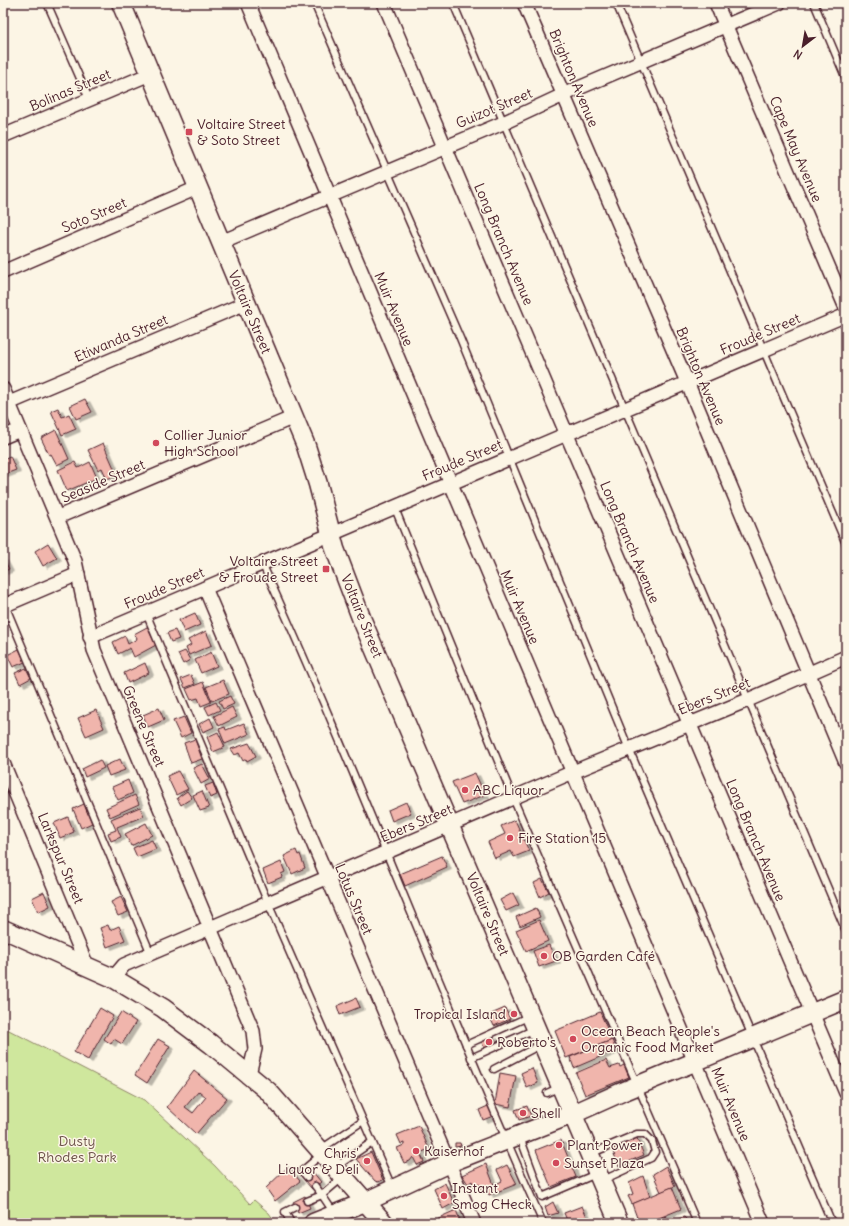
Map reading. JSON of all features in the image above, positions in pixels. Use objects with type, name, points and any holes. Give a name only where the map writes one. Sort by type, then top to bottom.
[{"type":"main road","name":"Voltaire Street","points":[[121,3],[197,188],[294,417],[312,464],[331,535],[362,620],[537,1029],[554,1090],[573,1114],[619,1223]]},
{"type":"main road","points":[[3,929],[113,978],[174,1016],[249,1074],[286,1111],[384,1223]]},
{"type":"main road","points":[[313,1223],[365,1202],[514,1135],[573,1114],[846,999]]},
{"type":"street","name":"Muir Avenue","points":[[248,3],[763,1223]]},
{"type":"street","name":"Long Branch Avenue","points":[[384,3],[846,1093]]},
{"type":"street","name":"Brighton Avenue","points":[[524,3],[687,382],[846,763]]},
{"type":"street","name":"Cape May Avenue","points":[[716,3],[846,308]]},
{"type":"street","name":"Guizot Street","points":[[221,242],[330,197],[503,123],[563,95],[780,3]]},
{"type":"street","name":"Bolinas Street","points":[[3,136],[150,74]]},
{"type":"street","name":"Soto Street","points":[[3,272],[197,188]]},
{"type":"street","name":"Etiwanda Street","points":[[9,403],[246,303]]},
{"type":"street","name":"Froude Street","points":[[90,637],[331,535],[394,506],[846,315]]},
{"type":"street","name":"Greene Street","points":[[3,389],[58,517],[75,561],[90,637],[211,928],[254,1036],[254,1054],[249,1074]]},
{"type":"street","name":"Seaside Street","points":[[58,517],[294,417]]},
{"type":"street","points":[[3,437],[20,430]]},
{"type":"street","points":[[4,606],[78,574]]},
{"type":"street","name":"Lotus Street","points":[[205,588],[474,1223]]},
{"type":"street","name":"Ebers Street","points":[[113,978],[124,965],[572,772],[748,700],[846,657]]},
{"type":"street","name":"Larkspur Street","points":[[3,763],[87,966]]},
{"type":"lane","points":[[47,3],[89,99]]},
{"type":"lane","points":[[314,3],[460,338],[508,458],[629,749],[832,1223]]},
{"type":"lane","points":[[453,3],[846,931]]},
{"type":"lane","points":[[616,3],[846,544]]},
{"type":"lane","points":[[814,3],[846,79]]},
{"type":"lane","points":[[394,506],[513,798],[697,1223]]},
{"type":"lane","points":[[262,563],[387,852],[471,1058],[500,1121],[514,1135],[542,1197],[651,1158],[655,1152],[652,1141],[645,1134],[636,1134],[590,1154]]},
{"type":"lane","points":[[4,606],[151,954]]},
{"type":"lane","points":[[146,612],[268,903],[392,1189]]},
{"type":"lane","points":[[466,1045],[537,1029]]},
{"type":"lane","points":[[471,1058],[537,1029]]},
{"type":"lane","points":[[494,1069],[537,1029]]},
{"type":"lane","points":[[307,1177],[302,1171],[322,1151],[363,1121]]},
{"type":"lane","points":[[514,1135],[543,1223]]},
{"type":"lane","points":[[307,1201],[322,1195],[340,1171],[372,1142]]},
{"type":"lane","points":[[315,1186],[335,1214]]},
{"type":"lane","points":[[290,1223],[285,1212],[295,1207]]},
{"type":"green space","name":"Dusty Rhodes Park","points":[[3,1027],[144,1100],[215,1166],[250,1204],[254,1200],[269,1213],[276,1223],[3,1223]]},
{"type":"building","points":[[85,399],[92,412],[76,419],[70,406]]},
{"type":"building","points":[[58,408],[62,417],[69,414],[76,429],[62,435],[51,411]]},
{"type":"building","points":[[56,430],[69,459],[57,465],[51,454],[49,455],[41,438]]},
{"type":"building","points":[[103,443],[117,475],[107,479],[102,468],[98,470],[88,450]]},
{"type":"building","points":[[10,456],[16,470],[3,475],[3,459]]},
{"type":"building","points":[[75,462],[78,468],[90,462],[97,478],[67,491],[58,470]]},
{"type":"building","points":[[48,543],[57,558],[43,566],[35,551]]},
{"type":"building","points":[[3,558],[9,569],[3,572]]},
{"type":"building","points":[[195,613],[200,625],[184,632],[179,620]]},
{"type":"building","points":[[147,627],[156,645],[134,657],[130,648],[118,654],[113,642],[125,636],[128,644],[137,639],[134,634]]},
{"type":"building","points":[[175,630],[179,639],[171,642],[167,633]]},
{"type":"building","points":[[206,631],[212,645],[189,655],[186,648],[191,645],[188,640]]},
{"type":"building","points":[[19,649],[25,662],[13,667],[7,655]]},
{"type":"building","points":[[185,651],[190,660],[183,664],[178,654]]},
{"type":"building","points":[[211,652],[217,666],[201,673],[195,660]]},
{"type":"building","points":[[145,663],[149,673],[128,683],[124,673]]},
{"type":"building","points":[[26,668],[31,678],[20,684],[15,673]]},
{"type":"building","points":[[191,675],[195,684],[185,688],[181,679]]},
{"type":"building","points":[[223,680],[229,694],[212,701],[206,687]]},
{"type":"building","points":[[203,682],[211,702],[201,706],[198,698],[191,700],[186,689]]},
{"type":"building","points":[[230,696],[234,704],[223,709],[219,701]]},
{"type":"building","points":[[216,702],[220,710],[209,715],[205,707]]},
{"type":"building","points":[[232,707],[237,717],[219,726],[214,716]]},
{"type":"building","points":[[159,708],[164,720],[148,727],[143,715]]},
{"type":"building","points":[[96,710],[104,728],[86,736],[78,718]]},
{"type":"building","points":[[184,717],[191,733],[181,738],[173,721]]},
{"type":"building","points":[[210,718],[214,727],[203,732],[199,724]]},
{"type":"building","points":[[244,723],[249,734],[225,744],[219,729],[225,727],[226,730]]},
{"type":"building","points":[[218,732],[225,747],[213,752],[207,737]]},
{"type":"building","points":[[195,739],[202,759],[191,763],[184,743]]},
{"type":"building","points":[[249,743],[256,756],[247,761],[246,759],[243,761],[239,753],[235,755],[231,749]]},
{"type":"building","points":[[120,759],[125,770],[109,776],[105,766]]},
{"type":"building","points":[[100,760],[104,768],[85,777],[82,769]]},
{"type":"building","points":[[202,764],[210,779],[201,784],[193,768]]},
{"type":"building","points":[[178,771],[188,789],[176,795],[167,776]]},
{"type":"building","points":[[475,773],[485,795],[462,804],[452,782]]},
{"type":"building","points":[[128,780],[133,793],[118,800],[112,787]]},
{"type":"building","points":[[213,783],[217,795],[210,798],[205,786]]},
{"type":"building","points":[[187,791],[192,798],[181,805],[177,798]]},
{"type":"building","points":[[202,791],[209,808],[200,811],[193,795]]},
{"type":"building","points":[[135,795],[139,804],[110,817],[106,808]]},
{"type":"building","points":[[406,802],[411,813],[392,821],[388,810]]},
{"type":"building","points":[[84,804],[92,823],[81,828],[73,809]]},
{"type":"building","points":[[140,807],[144,816],[117,827],[121,837],[111,841],[108,833],[116,830],[111,819]]},
{"type":"building","points":[[68,817],[74,832],[60,838],[54,823]]},
{"type":"building","name":"Fire Station 15","points":[[515,820],[529,851],[514,857],[511,851],[495,858],[488,842],[505,834],[501,826]]},
{"type":"building","points":[[146,823],[152,835],[131,846],[125,834]]},
{"type":"building","points":[[152,840],[156,849],[137,857],[133,848]]},
{"type":"building","points":[[296,850],[298,855],[300,854],[305,868],[292,874],[284,856]]},
{"type":"building","points":[[442,856],[447,867],[405,886],[400,874]]},
{"type":"building","points":[[281,862],[285,872],[281,874],[282,877],[268,883],[263,870]]},
{"type":"building","points":[[542,879],[549,892],[540,897],[534,883]]},
{"type":"building","points":[[44,892],[50,906],[38,912],[32,898]]},
{"type":"building","points":[[513,893],[519,905],[506,911],[500,900]]},
{"type":"building","points":[[121,897],[128,912],[118,916],[111,902]]},
{"type":"building","points":[[536,908],[540,917],[520,926],[516,917]]},
{"type":"building","points":[[539,920],[548,941],[526,951],[516,930]]},
{"type":"building","points":[[108,925],[110,930],[119,926],[125,940],[107,947],[100,928]]},
{"type":"building","points":[[549,945],[556,961],[539,967],[533,951]]},
{"type":"building","points":[[356,998],[360,1007],[340,1015],[337,1006]]},
{"type":"building","points":[[100,1008],[113,1016],[88,1060],[74,1052]]},
{"type":"building","points":[[505,1008],[510,1019],[494,1026],[489,1015]]},
{"type":"building","points":[[121,1012],[136,1022],[122,1044],[114,1039],[111,1044],[104,1039]]},
{"type":"building","points":[[600,1012],[612,1040],[566,1058],[555,1031]]},
{"type":"building","name":"Roberto's","points":[[493,1036],[497,1043],[485,1049],[481,1041]]},
{"type":"building","points":[[158,1039],[170,1046],[147,1083],[135,1075]]},
{"type":"building","points":[[612,1040],[616,1050],[574,1068],[570,1057]]},
{"type":"building","points":[[606,1060],[610,1068],[624,1065],[629,1077],[585,1095],[576,1073]]},
{"type":"building","points":[[532,1068],[538,1083],[527,1088],[521,1073]]},
{"type":"building","points":[[194,1071],[227,1098],[196,1134],[167,1107]],"holes":[[[199,1091],[206,1097],[193,1113],[185,1107]]]},
{"type":"building","points":[[500,1073],[516,1076],[510,1107],[495,1104]]},
{"type":"building","points":[[488,1106],[493,1116],[483,1120],[479,1110]]},
{"type":"building","points":[[527,1106],[531,1116],[519,1120],[515,1110]]},
{"type":"building","points":[[419,1126],[429,1149],[420,1153],[424,1162],[417,1165],[413,1157],[410,1161],[404,1163],[397,1148],[404,1145],[404,1143],[401,1144],[397,1135]]},
{"type":"building","points":[[636,1136],[644,1155],[619,1166],[611,1147]]},
{"type":"building","name":"Sunset Plaza","points":[[561,1140],[576,1177],[551,1187],[536,1150]]},
{"type":"building","points":[[455,1143],[460,1143],[461,1146],[455,1147]]},
{"type":"building","points":[[371,1152],[383,1180],[378,1182],[375,1181],[356,1159]]},
{"type":"building","points":[[486,1164],[494,1185],[502,1181],[497,1170],[507,1165],[517,1184],[489,1195],[486,1189],[481,1190],[479,1184],[474,1187],[472,1181],[468,1184],[462,1175]]},
{"type":"building","points":[[666,1166],[675,1186],[661,1192],[653,1174]]},
{"type":"building","points":[[288,1167],[300,1181],[275,1201],[266,1188]]},
{"type":"building","points":[[313,1172],[321,1182],[312,1189],[304,1180]]},
{"type":"building","points":[[643,1176],[650,1197],[632,1204],[628,1196],[633,1194],[629,1183]]},
{"type":"building","points":[[445,1183],[454,1203],[443,1209],[434,1189]]},
{"type":"building","points":[[672,1187],[681,1209],[647,1223],[639,1223],[632,1204]]},
{"type":"building","points":[[305,1196],[310,1208],[298,1213],[293,1202]]},
{"type":"building","points":[[553,1202],[558,1213],[548,1216],[545,1207]]},
{"type":"building","points":[[582,1206],[590,1223],[568,1223],[564,1213]]},
{"type":"building","points":[[456,1210],[461,1223],[428,1223],[447,1214]]},
{"type":"building","points":[[666,1216],[669,1223],[647,1223],[649,1222]]},
{"type":"building","points":[[684,1217],[690,1223],[670,1223],[681,1218]]},
{"type":"place","name":"Voltaire Street & Soto Street","points":[[189,132]]},
{"type":"place","name":"Collier Junior High School","points":[[156,443]]},
{"type":"place","name":"Voltaire Street & Froude Street","points":[[326,569]]},
{"type":"place","name":"ABC Liquor","points":[[465,790]]},
{"type":"place","name":"Fire Station 15","points":[[510,838]]},
{"type":"place","name":"OB Garden Café","points":[[544,956]]},
{"type":"place","name":"Tropical Island","points":[[514,1014]]},
{"type":"place","name":"Ocean Beach People's Organic Food Market","points":[[573,1039]]},
{"type":"place","name":"Roberto's","points":[[489,1042]]},
{"type":"place","name":"Shell","points":[[523,1113]]},
{"type":"place","name":"Plant Power","points":[[559,1145]]},
{"type":"place","name":"Kaiserhof","points":[[416,1151]]},
{"type":"place","name":"Chris' Liquor & Deli","points":[[367,1161]]},
{"type":"place","name":"Sunset Plaza","points":[[556,1163]]},
{"type":"place","name":"Instant Smog CHeck","points":[[444,1196]]}]
